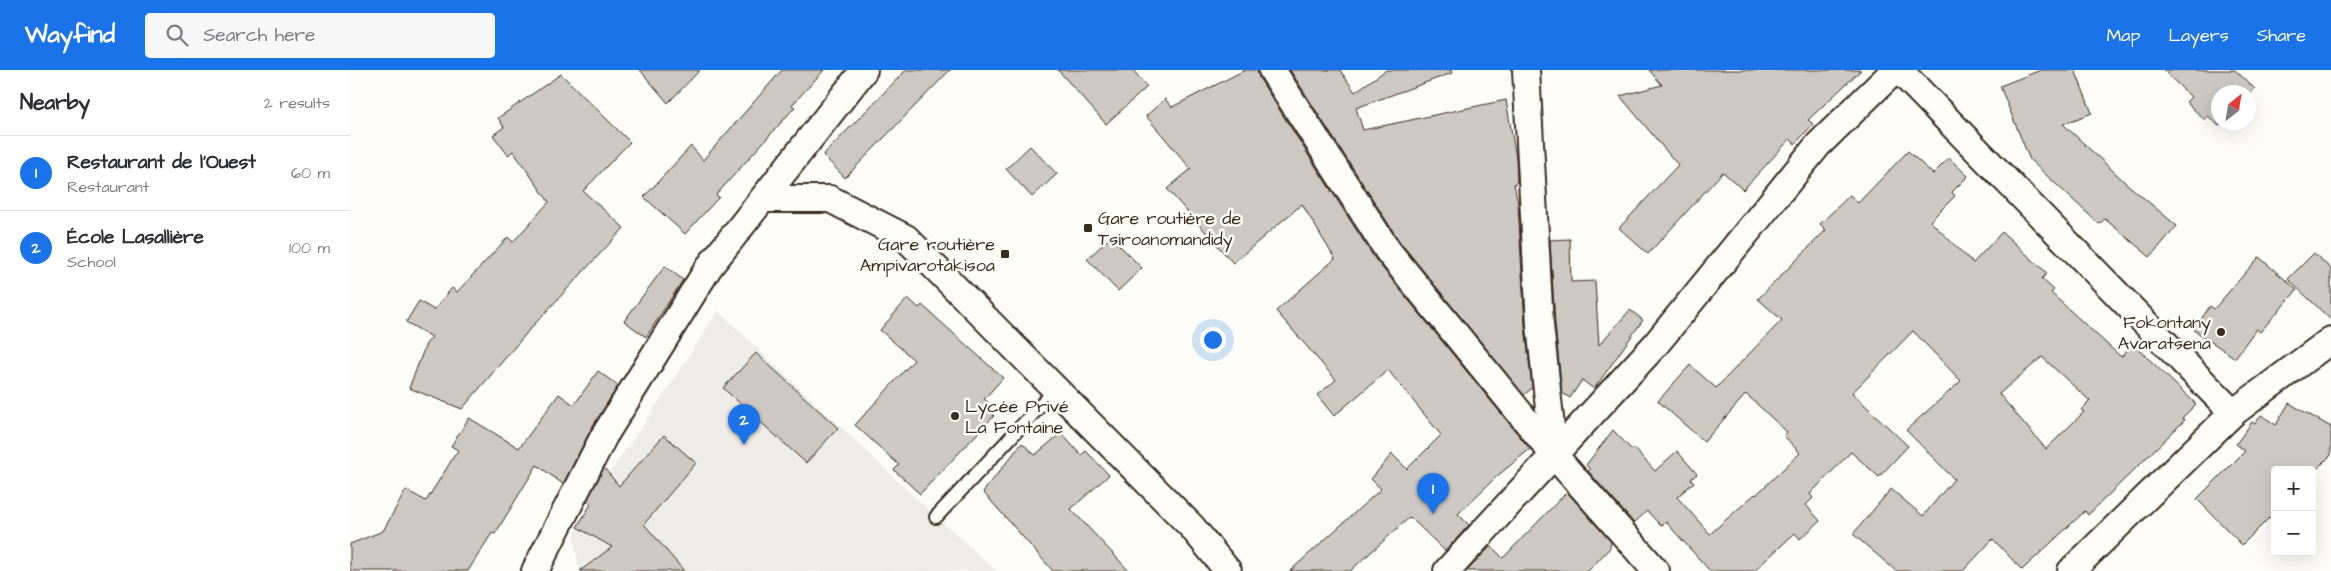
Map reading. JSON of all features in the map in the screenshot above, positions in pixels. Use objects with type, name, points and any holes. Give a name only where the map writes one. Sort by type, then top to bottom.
[{"type":"street","points":[[535,571],[604,436],[709,267],[764,199],[847,89],[864,70]]},
{"type":"street","points":[[1272,70],[1388,251],[1554,455],[1656,571]]},
{"type":"street","points":[[1526,70],[1540,325],[1554,455]]},
{"type":"street","points":[[1447,571],[1656,344],[1818,145],[1895,70]]},
{"type":"street","points":[[1899,70],[2233,412]]},
{"type":"street","points":[[764,199],[830,199],[906,238],[1057,388],[1192,527],[1228,571]]},
{"type":"street","points":[[2071,571],[2233,412],[2331,340]]},
{"type":"lane","points":[[936,517],[1057,388]]},
{"type":"shaded area","points":[[718,311],[932,513],[997,571],[579,571],[574,536],[577,527],[609,473],[649,417]]},
{"type":"building","points":[[640,70],[700,70],[668,103]]},
{"type":"building","points":[[782,70],[824,70],[792,105],[795,107],[716,195],[719,197],[685,234],[644,197],[691,146],[703,160]]},
{"type":"building","points":[[906,70],[950,70],[845,178],[823,155]]},
{"type":"building","points":[[1058,70],[1133,70],[1147,87],[1106,124]]},
{"type":"building","points":[[1245,70],[1257,70],[1259,78],[1375,259],[1530,449],[1496,477],[1458,514],[1469,525],[1445,551],[1410,517],[1350,571],[1290,571],[1381,489],[1371,479],[1392,454],[1407,469],[1441,435],[1388,370],[1334,416],[1317,395],[1336,380],[1276,311],[1335,259],[1302,204],[1233,263],[1167,189],[1191,169],[1146,116],[1165,99],[1172,107]]},
{"type":"building","points":[[1290,70],[1340,70],[1355,92],[1386,70],[1451,70],[1452,73],[1356,108],[1363,130],[1506,100],[1516,158],[1517,182],[1514,184],[1518,204],[1525,326],[1532,388],[1524,395],[1400,242]]},
{"type":"building","points":[[1649,70],[1861,70],[1808,120],[1813,124],[1795,144],[1790,139],[1743,190],[1723,172],[1648,254],[1619,228],[1678,165],[1620,96],[1662,85]]},
{"type":"building","points":[[2041,70],[2075,70],[2092,113],[2063,124],[2127,184],[2177,226],[2150,257],[2105,219],[2099,224],[2030,160],[2000,86]]},
{"type":"building","points":[[2163,70],[2235,70],[2251,85],[2211,85],[2211,119],[2208,116],[2205,120],[2186,102],[2191,97]]},
{"type":"building","points":[[561,74],[630,142],[583,191],[624,228],[530,329],[462,409],[409,388],[426,344],[432,337],[406,322],[419,301],[434,310],[452,288],[457,292],[508,237],[513,242],[549,202],[513,151],[508,155],[493,135],[504,127],[498,118]]},
{"type":"building","points":[[1030,146],[1057,174],[1032,197],[1006,169]]},
{"type":"building","points":[[1908,151],[1933,174],[1949,158],[1968,176],[1952,192],[1955,196],[1930,221],[1973,263],[2002,232],[2047,273],[2042,279],[2054,290],[2051,293],[2121,357],[2133,344],[2196,404],[2182,418],[2185,420],[2088,515],[2085,511],[2022,570],[1993,539],[1963,571],[1896,571],[1853,534],[1891,489],[1923,516],[1954,479],[1906,430],[1961,381],[1913,331],[1852,393],[1908,446],[1879,477],[1851,452],[1810,494],[1813,498],[1806,505],[1820,521],[1800,539],[1795,533],[1754,571],[1710,571],[1666,522],[1661,526],[1647,511],[1634,523],[1588,471],[1590,469],[1586,465],[1613,430],[1632,450],[1634,448],[1655,471],[1677,451],[1697,474],[1691,479],[1694,482],[1677,497],[1710,534],[1756,495],[1800,453],[1784,436],[1787,432],[1746,394],[1704,442],[1658,401],[1690,365],[1716,388],[1782,320],[1758,299],[1826,230],[1820,224],[1850,195],[1858,203]],"holes":[[[2042,357],[2090,401],[2081,410],[2084,412],[2046,449],[1999,394]]]},
{"type":"building","points":[[1111,237],[1142,268],[1118,291],[1087,259]]},
{"type":"building","points":[[1570,239],[1571,282],[1595,281],[1599,345],[1630,310],[1643,320],[1594,389],[1582,380],[1570,398],[1562,393],[1555,324],[1550,240]]},
{"type":"building","points":[[2314,253],[2331,269],[2331,320],[2288,279]]},
{"type":"building","points":[[2259,257],[2297,290],[2260,332],[2256,329],[2235,358],[2194,330],[2210,306],[2214,309]]},
{"type":"building","points":[[665,266],[683,280],[646,337],[624,321]]},
{"type":"building","points":[[908,298],[919,308],[922,305],[1003,378],[984,399],[991,405],[987,409],[994,416],[920,494],[894,470],[899,465],[855,425],[914,360],[880,330]]},
{"type":"building","points":[[756,353],[838,428],[806,463],[723,388]]},
{"type":"building","points":[[598,371],[618,386],[591,429],[563,484],[537,465],[495,534],[492,533],[468,571],[350,571],[350,544],[383,531],[406,490],[426,501],[458,450],[451,446],[469,418],[519,448],[559,394],[574,405]]},
{"type":"building","points":[[2289,403],[2331,427],[2331,455],[2316,470],[2316,466],[2271,466],[2271,516],[2242,545],[2197,499],[2245,451],[2236,444],[2252,422],[2255,424],[2261,415],[2276,425]]},
{"type":"building","points":[[1061,433],[1081,455],[1086,451],[1109,475],[1071,509],[1129,571],[1053,571],[983,492],[1022,443],[1035,455]]},
{"type":"building","points":[[664,435],[696,463],[644,524],[684,571],[580,571],[612,547],[577,527],[591,504],[587,501],[604,468],[619,486]]},
{"type":"building","points":[[1567,492],[1611,542],[1610,548],[1588,571],[1467,571],[1491,546],[1503,558]]},
{"type":"place","name":"Gare routière de Tsiroanomandidy","points":[[1088,228]]},
{"type":"place","name":"Gare routière Ampivarotakisoa","points":[[1005,254]]},
{"type":"place","name":"Fokontany Avaratsena","points":[[2221,332]]},
{"type":"place","name":"Lycée Privé La Fontaine","points":[[955,416]]},
{"type":"place","name":"École Lasallière","points":[[744,445]]},
{"type":"place","name":"Restaurant de l'Ouest","points":[[1433,514]]}]
